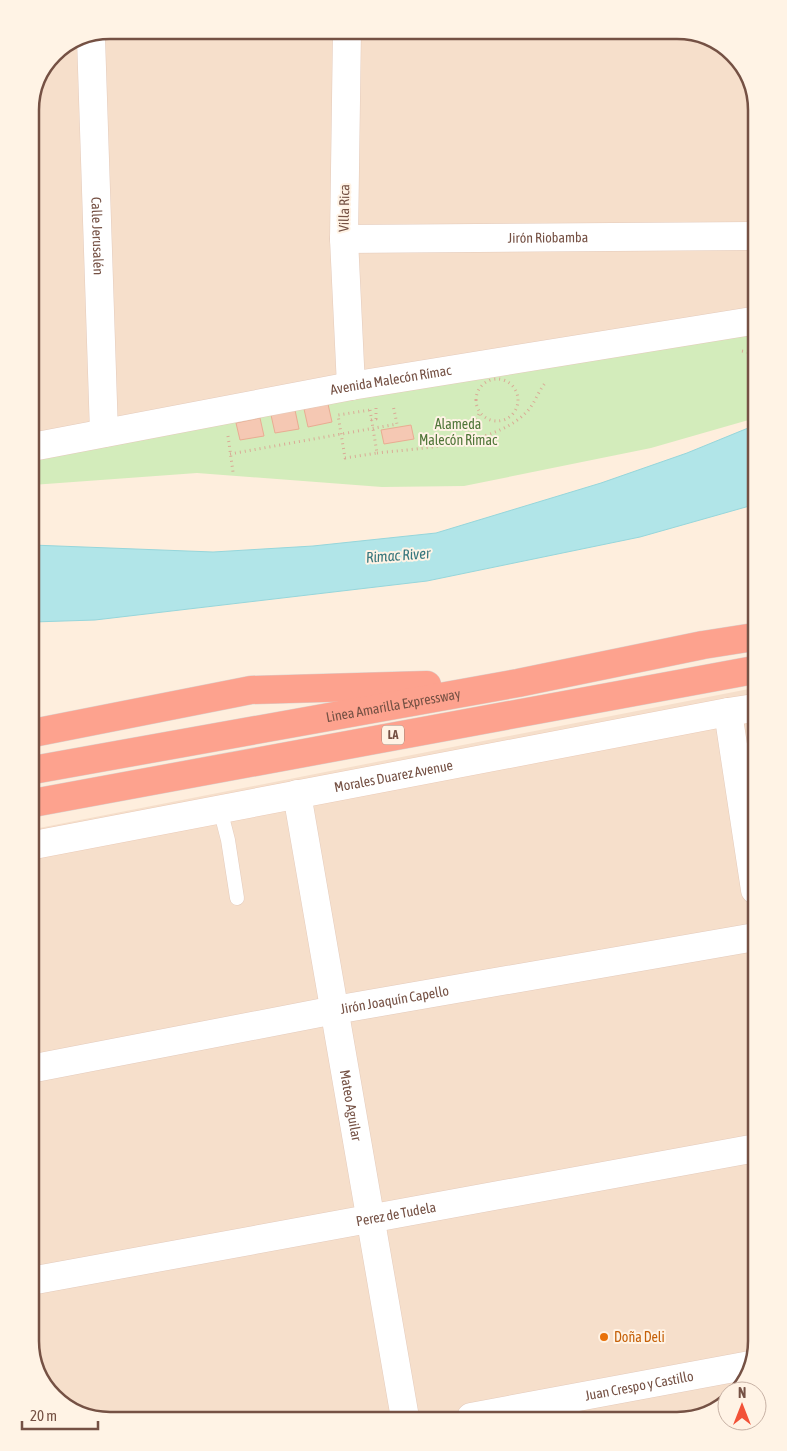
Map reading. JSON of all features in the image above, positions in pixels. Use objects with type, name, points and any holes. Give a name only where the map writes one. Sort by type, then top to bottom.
[{"type":"highway","name":"Linea Amarilla Expressway","points":[[39,769],[518,683],[703,645],[748,638]]},
{"type":"highway","name":"LA","points":[[39,802],[748,671]]},
{"type":"highway","points":[[39,732],[251,690],[518,683]]},
{"type":"street","name":"Villa Rica","points":[[347,39],[344,239],[351,386]]},
{"type":"street","name":"Calle Jerusalén","points":[[91,42],[104,433]]},
{"type":"street","name":"Jirón Riobamba","points":[[344,239],[748,236]]},
{"type":"street","name":"Avenida Malecón Rímac","points":[[39,445],[351,386],[748,322]]},
{"type":"street","name":"Morales Duarez Avenue","points":[[39,844],[741,710]]},
{"type":"street","points":[[741,710],[748,800]]},
{"type":"street","name":"Mateo Aguilar","points":[[297,794],[404,1412]]},
{"type":"street","name":"Jirón Joaquín Capello","points":[[39,1067],[335,1010],[748,938]]},
{"type":"street","name":"Perez de Tudela","points":[[39,1279],[748,1149]]},
{"type":"street","name":"Juan Crespo y Castillo","points":[[498,1412],[743,1367]]},
{"type":"lane","points":[[220,809],[228,840],[237,898]]},
{"type":"path","points":[[733,350],[748,352]]},
{"type":"path","points":[[498,379],[511,384],[516,390],[518,397],[518,404],[513,413],[504,420],[490,420],[480,412],[477,406],[476,400],[480,387],[491,380],[498,379]]},
{"type":"path","points":[[377,453],[370,410],[338,415],[345,458],[465,442],[496,433],[518,419],[530,408],[540,388],[548,380]]},
{"type":"path","points":[[230,454],[397,424],[392,399]]},
{"type":"path","points":[[371,420],[376,419],[376,401]]},
{"type":"path","points":[[465,442],[480,412]]},
{"type":"path","points":[[513,413],[518,419]]},
{"type":"shaded area","points":[[100,39],[682,39],[709,46],[724,56],[734,67],[739,74],[747,96],[748,381],[39,474],[39,105],[41,91],[46,78],[63,56],[74,48]]},
{"type":"shaded area","points":[[748,689],[748,1351],[743,1368],[736,1381],[717,1381],[717,1400],[691,1411],[677,1412],[105,1412],[96,1411],[74,1403],[53,1384],[44,1368],[40,1355],[39,828]]},
{"type":"green space","name":"Alameda Malecón Rímac","points":[[748,330],[748,420],[651,448],[464,486],[382,487],[197,473],[39,484],[39,454]]},
{"type":"water","name":"Rimac River","points":[[748,428],[748,506],[640,537],[427,581],[95,620],[39,622],[39,545],[213,552],[313,546],[436,533],[601,483],[687,453]]},
{"type":"building","points":[[328,404],[332,422],[308,427],[304,409]]},
{"type":"building","points":[[295,410],[299,429],[275,433],[271,415]]},
{"type":"building","points":[[260,418],[264,436],[240,440],[236,423]]},
{"type":"building","points":[[411,425],[414,439],[384,444],[381,430]]},
{"type":"place","name":"Doña Deli","points":[[604,1337]]}]
